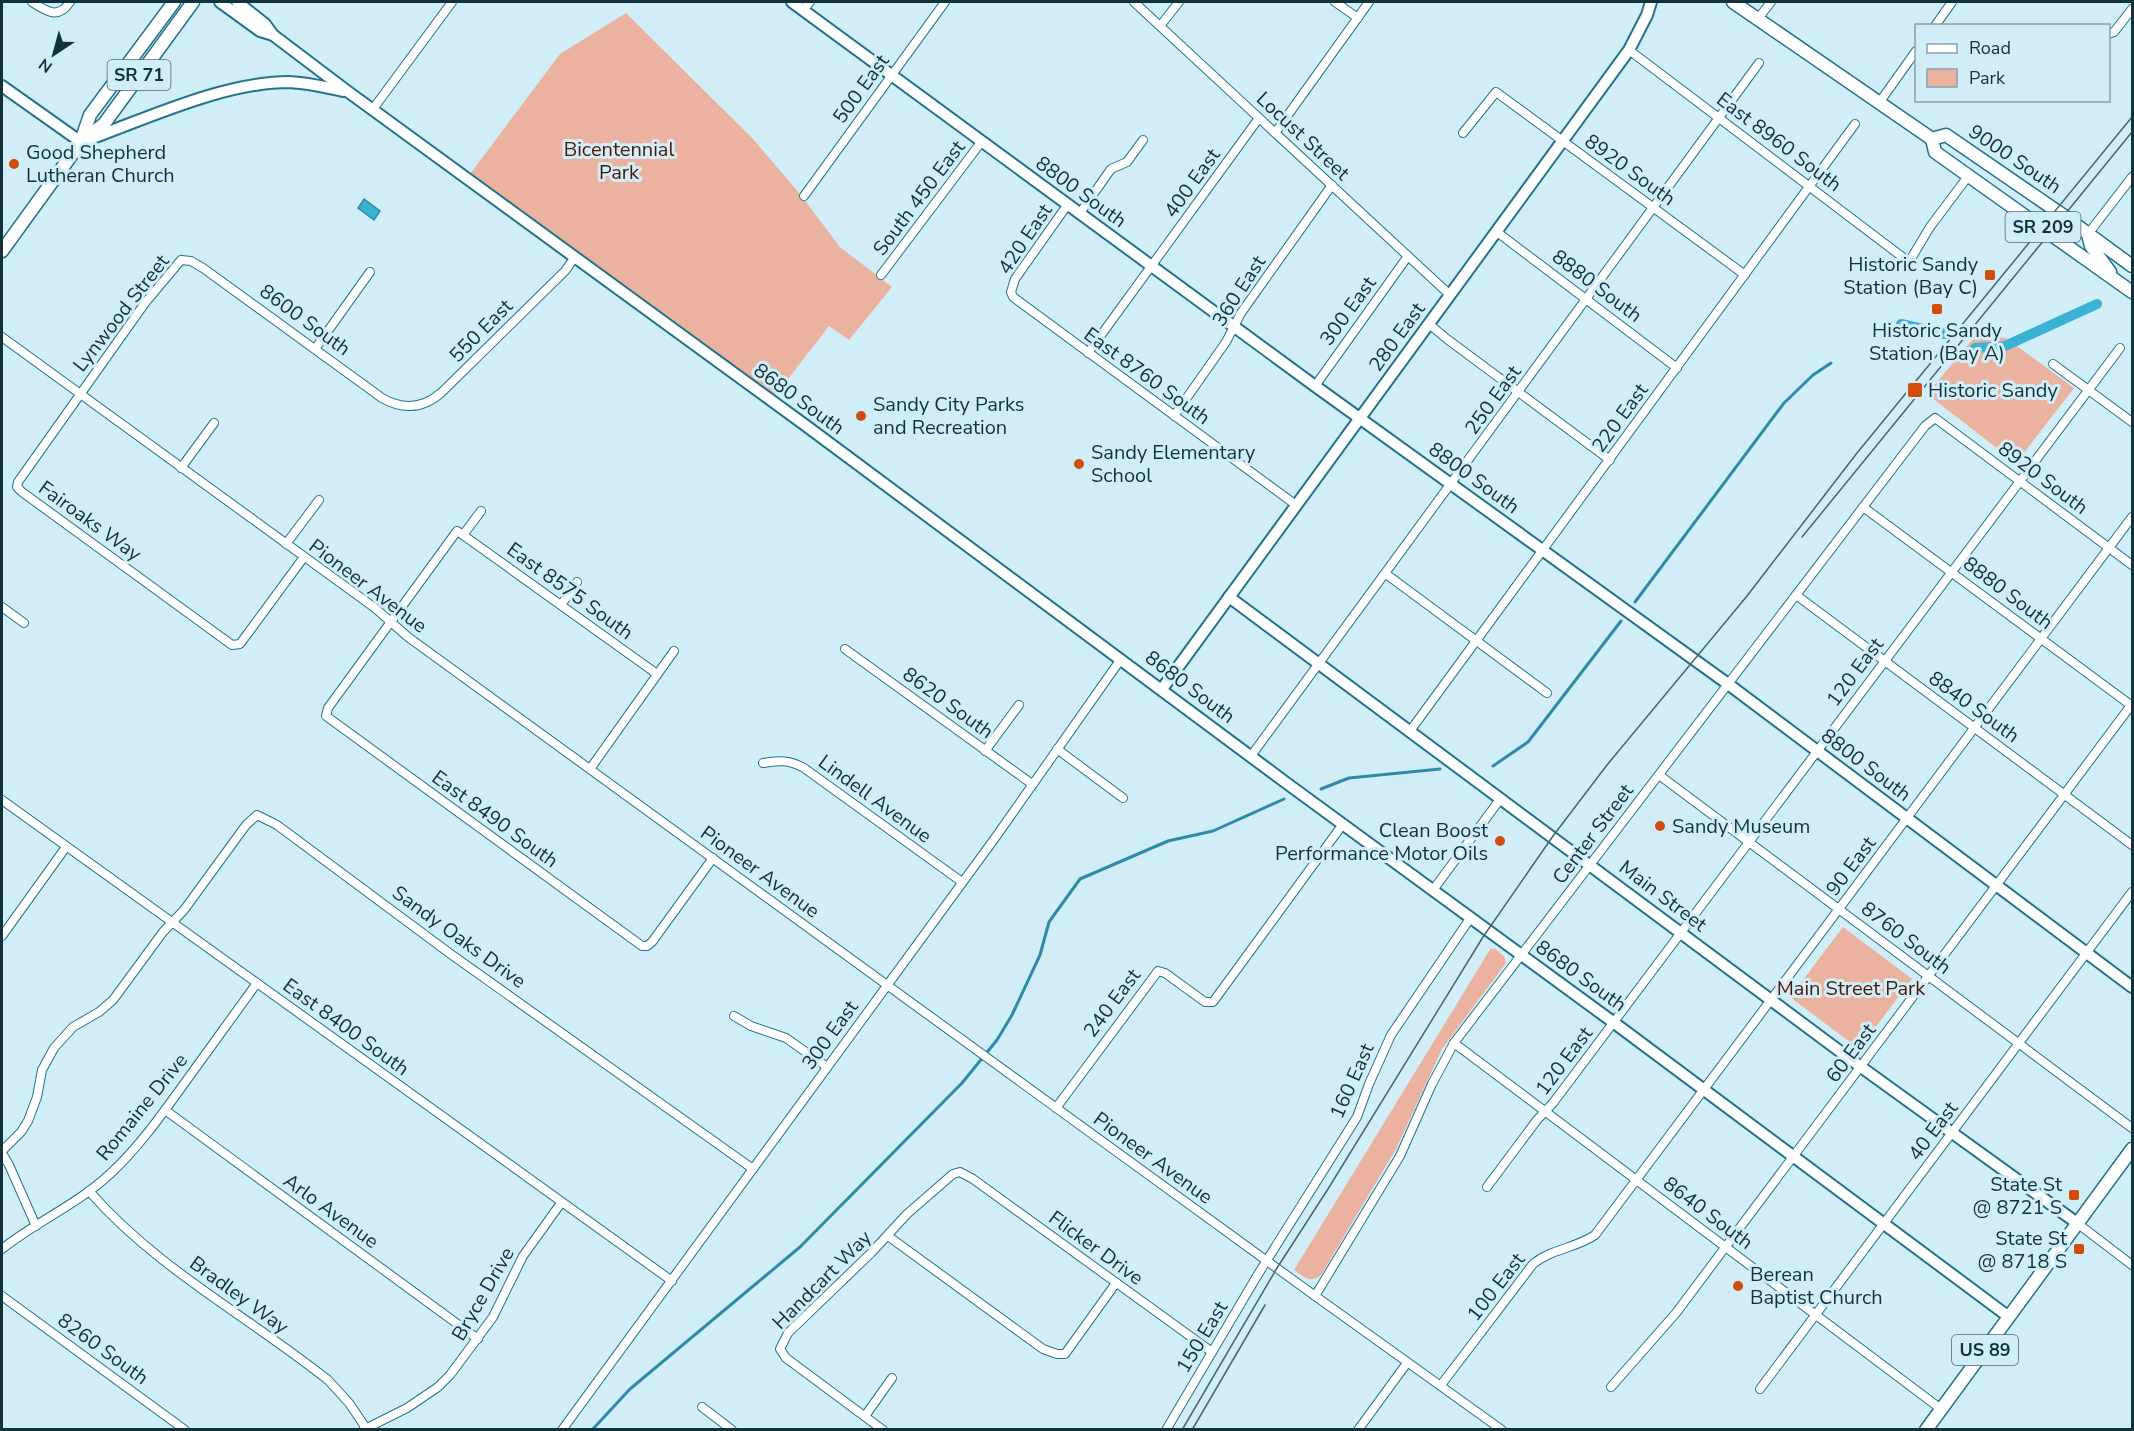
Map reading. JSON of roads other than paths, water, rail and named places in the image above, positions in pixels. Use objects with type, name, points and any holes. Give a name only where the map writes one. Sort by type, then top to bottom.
[{"type":"main road","name":"SR 71","points":[[81,142],[90,115],[174,2]]},
{"type":"main road","name":"SR 71","points":[[2,251],[81,142],[104,124],[194,2]]},
{"type":"main road","name":"9000 South","points":[[1732,2],[1932,138],[1935,152],[2133,292]]},
{"type":"main road","name":"9000 South","points":[[1932,138],[1946,135],[2133,266]]},
{"type":"main road","points":[[2088,234],[2091,246],[2116,280]]},
{"type":"main road","name":"US 89","points":[[1926,1430],[2133,1149]]},
{"type":"street","points":[[32,2],[48,12],[64,9],[70,2]]},
{"type":"street","points":[[220,2],[260,31],[273,35]]},
{"type":"street","points":[[237,2],[265,24],[273,35]]},
{"type":"street","points":[[373,109],[452,2]]},
{"type":"street","name":"8800 South","points":[[792,2],[807,6],[892,75],[1360,419],[1728,684],[2133,987]]},
{"type":"street","name":"500 East","points":[[804,196],[945,2]]},
{"type":"street","name":"Locust Street","points":[[1134,2],[1450,295]]},
{"type":"street","points":[[1161,26],[1179,2]]},
{"type":"street","points":[[1335,2],[1358,18]]},
{"type":"street","points":[[1275,133],[1369,2]]},
{"type":"street","name":"280 East","points":[[1162,689],[1629,50],[1651,2]]},
{"type":"street","points":[[1758,20],[1771,2]]},
{"type":"street","points":[[1936,24],[1952,2]]},
{"type":"street","points":[[2110,34],[2114,32],[2133,9]]},
{"type":"street","name":"8680 South","points":[[273,35],[1522,954],[2008,1317]]},
{"type":"street","name":"East 8960 South","points":[[1629,50],[1909,262],[1930,227],[1969,175]]},
{"type":"street","points":[[1879,103],[1915,54]]},
{"type":"street","name":"250 East","points":[[1251,756],[1759,63]]},
{"type":"street","points":[[2,87],[81,142],[179,106],[249,86],[291,82],[347,91]]},
{"type":"street","name":"8920 South","points":[[1463,133],[1496,92],[1745,275]]},
{"type":"street","name":"400 East","points":[[1088,353],[1259,118]]},
{"type":"street","name":"220 East","points":[[1410,731],[1855,124]]},
{"type":"street","points":[[1080,213],[1111,169],[1127,162],[1143,140]]},
{"type":"street","name":"South 450 East","points":[[881,275],[982,141]]},
{"type":"street","points":[[2088,234],[2133,177]]},
{"type":"street","name":"360 East","points":[[1174,416],[1226,342],[1233,326],[1332,185]]},
{"type":"street","name":"420 East","points":[[1011,292],[1015,279],[1068,204]]},
{"type":"street","name":"8880 South","points":[[1497,231],[1677,368]]},
{"type":"street","name":"300 East","points":[[1315,386],[1408,256]]},
{"type":"street","name":"550 East","points":[[399,406],[417,406],[434,399],[565,271],[575,257]]},
{"type":"street","name":"Lynwood Street","points":[[80,394],[173,267],[181,260],[191,261]]},
{"type":"street","name":"8600 South","points":[[191,261],[382,398],[399,406]]},
{"type":"street","points":[[315,350],[370,272]]},
{"type":"street","name":"East 8760 South","points":[[1011,292],[1018,302],[1296,505]]},
{"type":"street","points":[[1429,324],[1610,460]]},
{"type":"street","name":"Pioneer Avenue","points":[[2,337],[304,557],[408,637],[1407,1363],[1442,1385],[1503,1430]]},
{"type":"street","name":"120 East","points":[[1487,1187],[1546,1112],[1883,660],[2120,348]]},
{"type":"street","points":[[2052,363],[2133,422]]},
{"type":"street","name":"Fairoaks Way","points":[[80,394],[18,482],[17,487],[214,632],[232,645],[240,644],[304,557]]},
{"type":"street","name":"8920 South","points":[[1935,418],[2133,565]]},
{"type":"street","name":"Center Street","points":[[1315,1296],[1400,1156],[1432,1084],[1454,1043],[1925,426],[1935,418]]},
{"type":"street","points":[[182,468],[214,423]]},
{"type":"street","points":[[286,544],[319,500]]},
{"type":"street","name":"8880 South","points":[[1863,507],[2132,705]]},
{"type":"street","points":[[391,622],[457,531],[463,535],[481,511]]},
{"type":"street","name":"90 East","points":[[1595,1234],[2133,517]]},
{"type":"street","name":"East 8575 South","points":[[463,535],[657,674]]},
{"type":"street","points":[[1386,574],[1547,693]]},
{"type":"street","points":[[561,605],[577,582]]},
{"type":"street","name":"8840 South","points":[[1796,595],[2133,845]]},
{"type":"street","name":"Main Street","points":[[1229,597],[1861,1066],[2077,1223]]},
{"type":"street","points":[[2,607],[24,623]]},
{"type":"street","name":"East 8490 South","points":[[391,622],[328,708],[326,716],[642,946],[647,946],[652,942],[713,858]]},
{"type":"street","name":"8620 South","points":[[845,649],[1032,784]]},
{"type":"street","points":[[590,769],[674,651]]},
{"type":"street","name":"300 East","points":[[562,1430],[962,882],[1121,659]]},
{"type":"street","points":[[985,751],[1019,705]]},
{"type":"street","name":"60 East","points":[[1611,1387],[1676,1314],[2132,705]]},
{"type":"street","points":[[1057,749],[1122,798]]},
{"type":"street","name":"Lindell Avenue","points":[[763,763],[779,760],[793,762],[804,768],[962,882]]},
{"type":"street","name":"8760 South","points":[[1659,775],[2133,1128]]},
{"type":"street","points":[[1433,890],[1501,798]]},
{"type":"street","name":"East 8400 South","points":[[2,800],[672,1281]]},
{"type":"street","name":"Sandy Oaks Drive","points":[[172,923],[246,825],[257,815],[264,817],[356,881],[452,955],[753,1168]]},
{"type":"street","name":"240 East","points":[[1056,1108],[1158,971],[1165,973],[1205,1002],[1213,1002],[1343,824]]},
{"type":"street","points":[[2,936],[66,847]]},
{"type":"street","name":"40 East","points":[[1760,1389],[2133,892]]},
{"type":"street","name":"160 East","points":[[1268,1261],[1357,1117],[1391,1035],[1471,917]]},
{"type":"street","points":[[36,1227],[2,1152],[28,1121],[35,1103],[42,1070],[54,1048],[74,1027],[99,1012],[113,1000],[172,923]]},
{"type":"street","name":"Romaine Drive","points":[[2,1249],[89,1191],[130,1154],[165,1110],[257,983]]},
{"type":"street","points":[[734,1016],[751,1026],[786,1038],[827,1067]]},
{"type":"street","name":"8640 South","points":[[1454,1043],[1941,1409]]},
{"type":"street","name":"Arlo Avenue","points":[[165,1110],[478,1339]]},
{"type":"street","name":"Handcart Way","points":[[883,1430],[791,1362],[780,1349],[789,1333],[888,1236],[907,1214],[947,1178],[960,1172]]},
{"type":"street","name":"Flicker Drive","points":[[960,1172],[973,1179],[1212,1352]]},
{"type":"street","name":"Bradley Way","points":[[89,1191],[112,1217],[147,1248],[328,1380],[349,1403],[365,1429]]},
{"type":"street","name":"Bryce Drive","points":[[365,1429],[407,1408],[438,1387],[461,1362],[501,1304],[523,1256],[561,1203]]},
{"type":"street","points":[[2077,1223],[2133,1265]]},
{"type":"street","name":"100 East","points":[[1442,1385],[1533,1264],[1540,1258],[1584,1243],[1595,1234]]},
{"type":"street","points":[[888,1236],[1043,1349],[1057,1354],[1065,1354],[1116,1283]]},
{"type":"street","name":"150 East","points":[[1166,1430],[1268,1261]]},
{"type":"street","name":"8260 South","points":[[2,1296],[185,1430]]},
{"type":"street","points":[[1358,1430],[1407,1363]]},
{"type":"street","points":[[865,1416],[892,1378]]},
{"type":"street","points":[[702,1407],[732,1430]]},
{"type":"water","points":[[364,199],[380,211],[374,220],[358,208]]},
{"type":"waterway","points":[[1975,348],[2005,346],[2097,304]]},
{"type":"waterway","points":[[1901,324],[1945,334]]},
{"type":"waterway","points":[[1635,602],[1784,403],[1813,375],[1831,363]]},
{"type":"waterway","points":[[1493,766],[1528,742],[1621,621]]},
{"type":"waterway","points":[[1321,789],[1349,778],[1440,769]]},
{"type":"waterway","points":[[592,1430],[630,1389],[800,1247],[962,1083],[997,1040],[1012,1015],[1040,955],[1049,922],[1080,879],[1168,841],[1213,831],[1284,799]]},
{"type":"tram line","points":[[1182,1430],[1277,1268],[1483,937],[1553,836],[1607,765],[1747,596],[1857,453],[2132,117]]},
{"type":"tram line","points":[[1802,537],[2132,132]]},
{"type":"tram line","points":[[1192,1430],[1265,1305]]},
{"type":"place","name":"Good Shepherd Lutheran Church","points":[[14,164]]},
{"type":"place","name":"Historic Sandy Station (Bay C)","points":[[1990,275]]},
{"type":"place","name":"Historic Sandy Station (Bay A)","points":[[1937,309]]},
{"type":"place","name":"Historic Sandy","points":[[1915,390]]},
{"type":"place","name":"Sandy City Parks and Recreation","points":[[861,416]]},
{"type":"place","name":"Sandy Elementary School","points":[[1079,464]]},
{"type":"place","name":"Sandy Museum","points":[[1660,826]]},
{"type":"place","name":"Clean Boost Performance Motor Oils","points":[[1500,841]]},
{"type":"place","name":"State St @ 8721 S","points":[[2074,1195]]},
{"type":"place","name":"State St @ 8718 S","points":[[2079,1249]]},
{"type":"place","name":"Berean Baptist Church","points":[[1738,1286]]},
{"type":"park label","name":"Bicentennial Park","points":[[619,160]]},
{"type":"park label","name":"Main Street Park","points":[[1851,988]]}]
